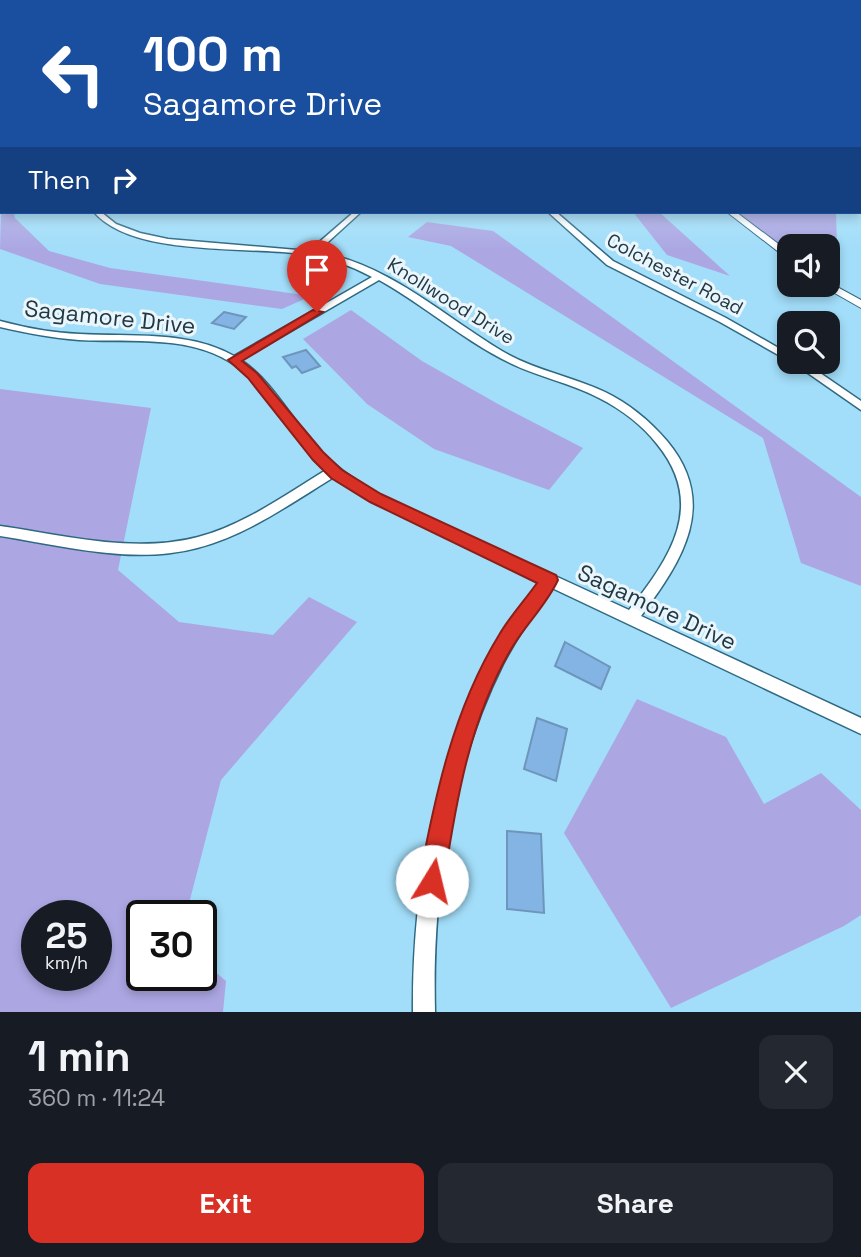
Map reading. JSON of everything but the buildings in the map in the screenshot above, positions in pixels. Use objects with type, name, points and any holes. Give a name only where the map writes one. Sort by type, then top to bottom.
[{"type":"street","name":"Knollwood Drive","points":[[99,214],[114,227],[143,238],[311,253],[341,260],[380,276],[454,327],[507,358],[614,401],[649,428],[667,449],[686,487],[688,500],[671,558],[654,588],[631,618]]},
{"type":"street","points":[[311,253],[356,214]]},
{"type":"street","name":"Colchester Road","points":[[554,214],[610,263],[723,320],[777,351]]},
{"type":"street","points":[[734,214],[777,248]]},
{"type":"street","points":[[234,360],[380,276]]},
{"type":"street","points":[[840,292],[861,305]]},
{"type":"street","name":"Sagamore Drive","points":[[0,324],[66,336],[177,343],[207,349],[234,360],[253,376],[318,456],[334,471],[375,498],[861,726]]},
{"type":"street","points":[[814,374],[861,406]]},
{"type":"street","points":[[0,531],[139,550],[177,547],[226,532],[271,509],[334,471]]},
{"type":"street","points":[[424,1012],[432,881],[444,805],[462,741],[482,686],[506,640],[550,580]]},
{"type":"shaded area","points":[[1,214],[14,214],[15,218],[49,251],[110,268],[311,296],[282,309],[100,284],[0,249]]},
{"type":"shaded area","points":[[635,214],[661,214],[730,276],[667,255]]},
{"type":"shaded area","points":[[737,214],[836,214],[837,234],[777,234],[777,246]]},
{"type":"shaded area","points":[[427,222],[493,231],[861,497],[861,586],[801,563],[763,438],[451,246],[408,237]]},
{"type":"shaded area","points":[[351,310],[422,361],[583,448],[549,490],[434,449],[367,404],[303,339]]},
{"type":"shaded area","points":[[0,389],[151,408],[118,570],[179,622],[273,635],[309,597],[357,622],[221,780],[190,900],[126,900],[126,991],[217,991],[217,973],[226,981],[223,1012],[0,1012]]},
{"type":"shaded area","points":[[637,699],[726,737],[764,804],[821,773],[861,810],[861,915],[844,926],[671,1008],[564,833]]},
{"type":"route","points":[[317,312],[234,360],[253,376],[318,456],[337,474],[375,498],[550,580],[506,640],[482,686],[462,741],[444,805],[432,881]]}]
